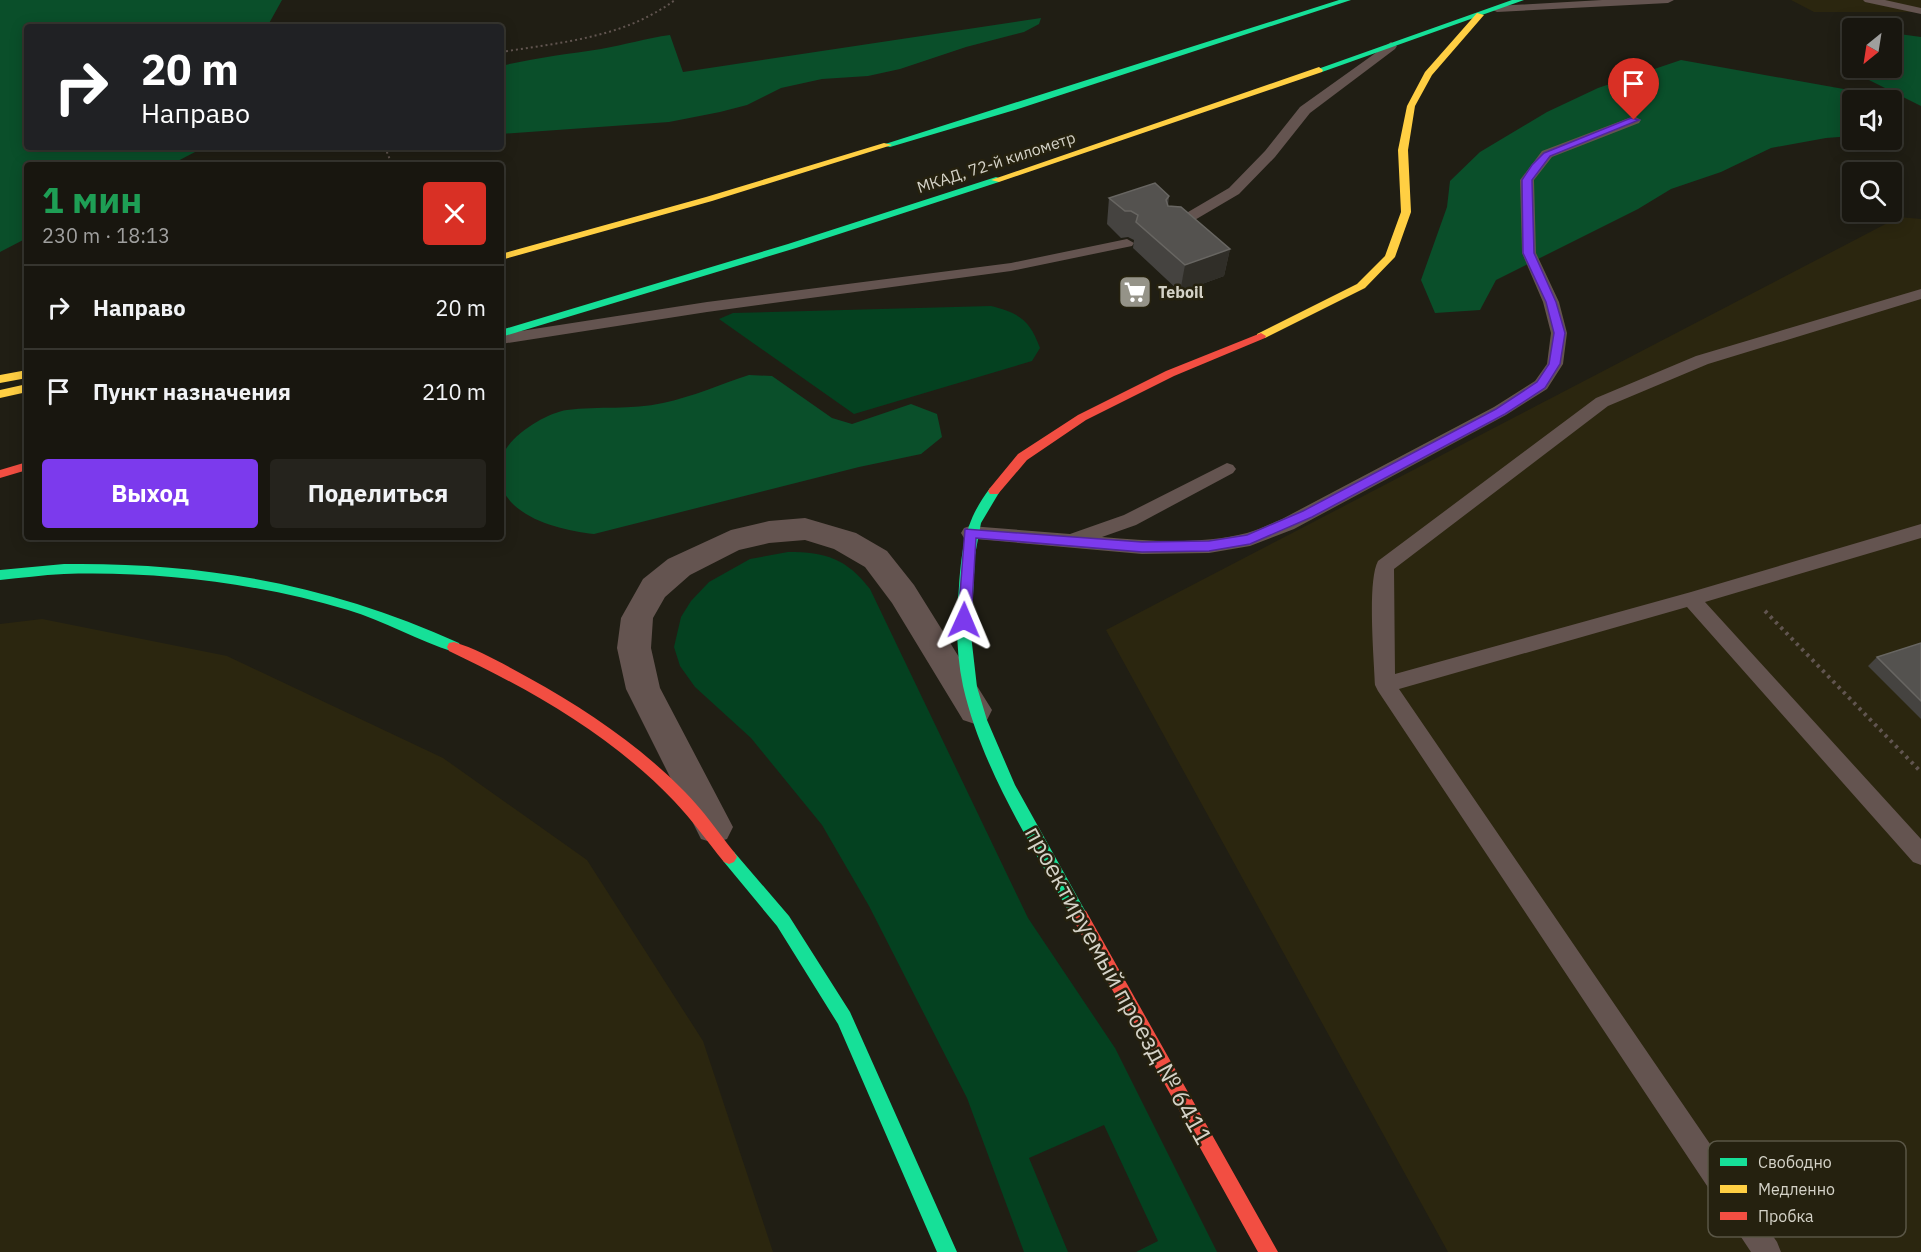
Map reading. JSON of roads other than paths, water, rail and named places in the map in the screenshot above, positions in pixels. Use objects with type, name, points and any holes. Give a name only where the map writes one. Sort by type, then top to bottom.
[{"type":"main road","points":[[504,256],[709,199],[1018,106],[1347,0]]},
{"type":"main road","name":"МКАД, 72-й километр","points":[[504,333],[792,246],[1038,167],[1520,0]]},
{"type":"main road","name":"проектируемый проезд № 6411","points":[[1268,1252],[1016,801],[978,714],[965,655],[964,603],[970,533],[985,503],[1025,454],[1093,412],[1166,374],[1277,329],[1361,286],[1390,257],[1406,212],[1402,150],[1411,106],[1428,74],[1480,15]]},
{"type":"main road","points":[[0,379],[24,375]]},
{"type":"main road","points":[[0,394],[24,389]]},
{"type":"main road","points":[[0,474],[24,467]]},
{"type":"main road","name":"проектируемый проезд № 6411","points":[[0,575],[71,569],[169,572],[239,580],[336,601],[404,624],[488,662],[566,705],[624,747],[679,796],[783,921],[844,1018],[947,1252]]},
{"type":"street","name":"проектируемый проезд № 6411","points":[[727,852],[643,689],[634,648],[636,618],[654,588],[679,567],[731,541],[769,532],[805,529],[845,541],[876,559],[903,594],[978,714]]},
{"type":"lane","points":[[1497,9],[1668,0]]},
{"type":"lane","points":[[1869,0],[1921,11]]},
{"type":"lane","points":[[1171,228],[1234,191],[1270,154],[1305,110],[1391,46]]},
{"type":"lane","points":[[970,533],[1142,547],[1209,546],[1250,539],[1288,524],[1500,411],[1541,385],[1555,364],[1559,333],[1551,302],[1529,253],[1527,180],[1547,154],[1634,120]]},
{"type":"lane","points":[[504,339],[707,307],[1011,267],[1127,243]]},
{"type":"lane","points":[[1708,1164],[1385,685],[1383,598],[1385,566],[1602,402],[1702,360],[1921,294]]},
{"type":"lane","points":[[1072,541],[1130,520],[1227,469]]},
{"type":"lane","points":[[1385,685],[1740,585],[1921,531]]},
{"type":"lane","points":[[1691,599],[1921,855]]},
{"type":"lane","points":[[1757,1237],[1767,1252]]},
{"type":"place","name":"Teboil","points":[[1135,292]]}]
